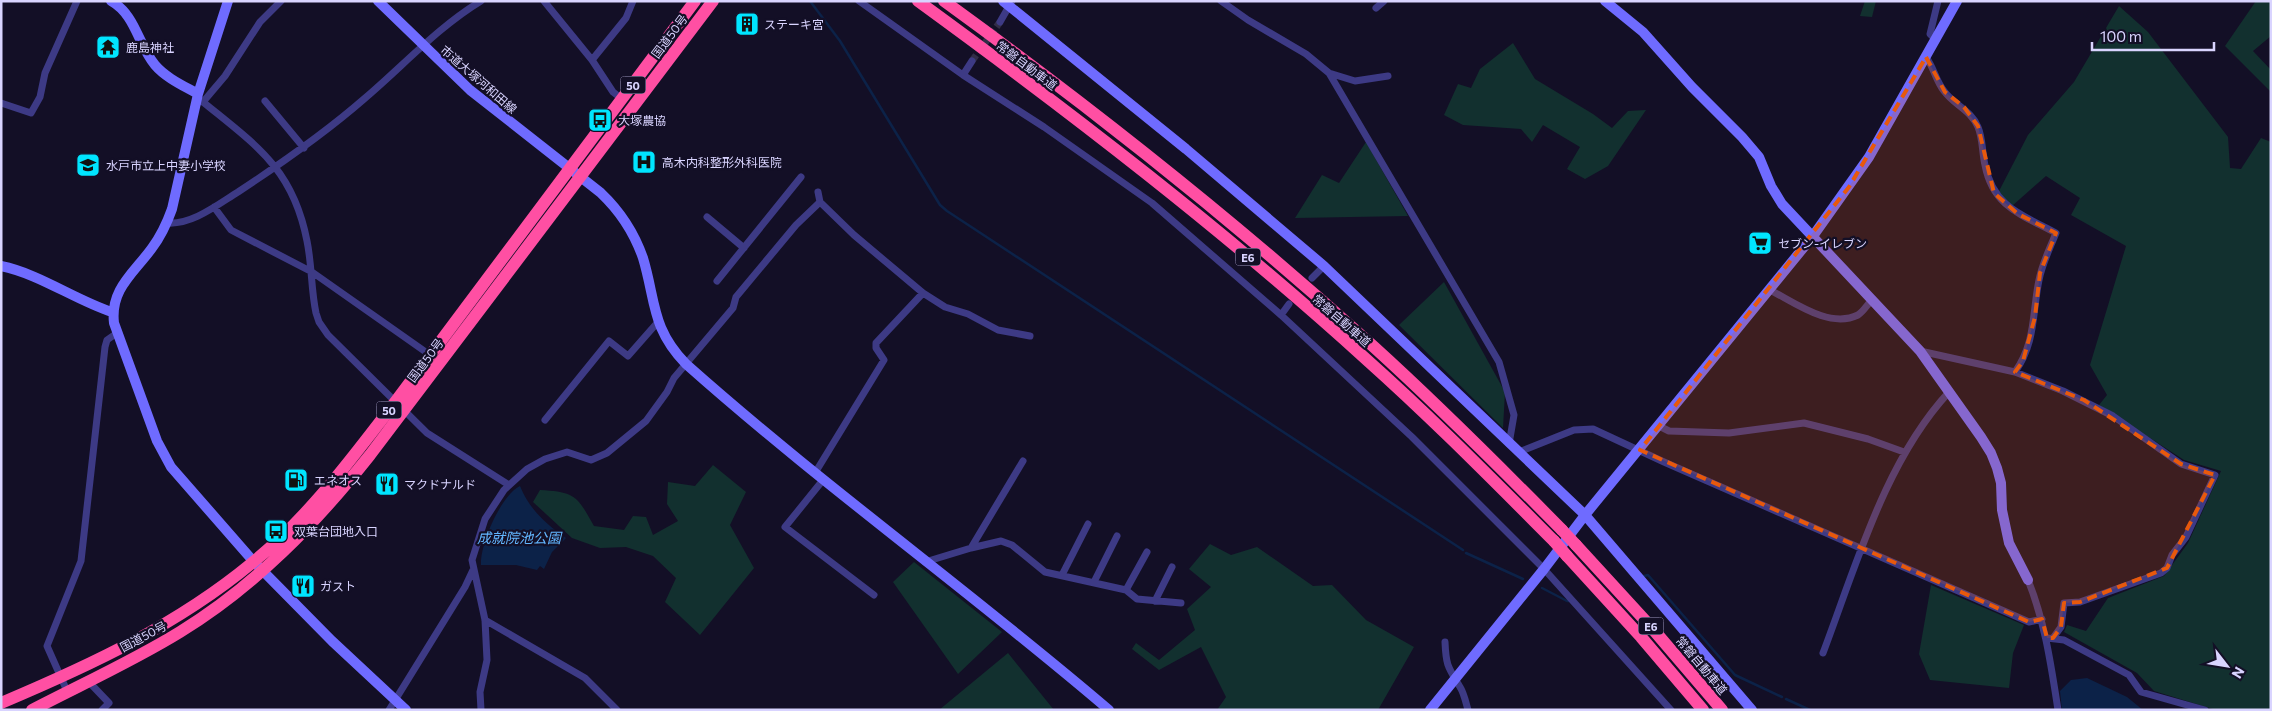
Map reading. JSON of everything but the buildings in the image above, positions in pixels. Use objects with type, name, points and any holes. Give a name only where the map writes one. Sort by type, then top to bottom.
[{"type":"highway","name":"国道50号","points":[[48,702],[180,632],[234,595],[263,571],[334,499],[400,406],[575,173],[622,99],[696,1]]},
{"type":"highway","name":"国道50号","points":[[40,687],[134,643],[166,624],[210,595],[254,562],[294,524],[400,406],[430,355],[713,1]]},
{"type":"highway","name":"常磐自動車道","points":[[918,1],[1088,128],[1192,210],[1367,360],[1472,459],[1554,541],[1641,637],[1703,710]]},
{"type":"highway","name":"常磐自動車道","points":[[944,1],[1195,193],[1293,275],[1376,349],[1482,450],[1562,530],[1652,628],[1722,710]]},
{"type":"highway","points":[[1,703],[40,687]]},
{"type":"highway","name":"50","points":[[1,708],[40,687]]},
{"type":"highway","points":[[38,710],[48,702]]},
{"type":"highway","name":"50","points":[[32,710],[48,702]]},
{"type":"street","points":[[1,103],[32,113],[40,97],[45,73],[77,1]]},
{"type":"street","points":[[111,1],[121,8],[129,18],[143,46],[157,67],[251,141],[281,172],[298,204],[312,272],[313,301],[319,322],[328,335],[438,442],[509,484]]},
{"type":"street","points":[[228,1],[199,99],[172,209],[167,223],[152,248],[117,293],[112,312],[117,333],[158,441],[171,467],[254,562],[332,641],[406,710]]},
{"type":"street","points":[[199,99],[225,76],[260,22],[281,1]]},
{"type":"street","name":"市道大塚河和田線","points":[[378,1],[423,46],[493,109],[575,173],[614,206],[625,218],[642,258],[658,323],[666,340],[686,364],[819,476],[1029,642],[1108,710]]},
{"type":"street","points":[[167,223],[180,224],[214,208],[304,148],[365,99],[453,21],[481,1]]},
{"type":"street","points":[[544,1],[592,60],[613,92],[622,99]]},
{"type":"street","points":[[592,60],[626,18],[633,1]]},
{"type":"street","points":[[859,1],[963,75],[1019,111],[1152,203],[1281,315],[1412,437],[1544,569],[1671,710]]},
{"type":"street","points":[[1221,1],[1248,20],[1306,54],[1329,73],[1499,362],[1514,415],[1509,444]]},
{"type":"street","points":[[1376,8],[1384,1]]},
{"type":"street","points":[[1605,1],[1643,32],[1692,87],[1742,137],[1759,157],[1782,204],[1871,301],[1920,351],[1991,452],[2001,483],[2002,510],[2009,543],[2028,580],[2050,638],[2058,710]]},
{"type":"street","points":[[1936,40],[1930,34],[1938,1]]},
{"type":"street","points":[[1430,710],[1544,569],[1585,515],[1813,236],[1869,157],[1957,1]]},
{"type":"street","points":[[1000,22],[1008,3],[1194,155],[1324,266],[1585,515],[1752,710]]},
{"type":"street","points":[[1926,57],[1934,68],[1944,92],[1964,107],[1978,126],[1986,174],[1994,193],[2018,214],[2056,233],[2040,273],[2035,317],[2027,350],[2015,372]]},
{"type":"street","points":[[963,75],[972,61]]},
{"type":"street","points":[[1329,73],[1355,81],[1388,76]]},
{"type":"street","points":[[265,101],[304,148]]},
{"type":"street","points":[[717,281],[801,177]]},
{"type":"street","points":[[818,192],[820,202],[868,249],[902,274],[923,293],[945,307],[968,314],[998,330],[1030,336]]},
{"type":"street","points":[[481,710],[480,692],[487,660],[485,620],[472,560],[486,519],[509,484],[527,468],[545,459],[567,452],[591,460],[607,453],[646,421],[668,392],[674,378],[733,308],[736,297],[802,218],[820,202]]},
{"type":"street","points":[[214,208],[231,230],[312,272],[430,355]]},
{"type":"street","points":[[707,217],[744,248]]},
{"type":"street","points":[[1,266],[26,275],[95,307],[112,312]]},
{"type":"street","points":[[1312,278],[1324,266]]},
{"type":"street","points":[[1770,290],[1817,315],[1834,318],[1859,314],[1871,301]]},
{"type":"street","points":[[874,595],[785,527],[819,476],[884,360],[876,348],[876,343],[923,293]]},
{"type":"street","points":[[1281,315],[1288,304]]},
{"type":"street","points":[[545,420],[609,341],[628,356],[658,323]]},
{"type":"street","points":[[67,691],[47,646],[81,561],[105,347],[107,340],[117,333]]},
{"type":"street","points":[[1920,351],[2015,372],[2084,400],[2113,416],[2181,464],[2215,475],[2188,532],[2172,555],[2167,568],[2161,573],[2080,602],[2064,603],[2061,627],[2050,638]]},
{"type":"street","points":[[1823,653],[1862,549],[1904,452],[1949,392]]},
{"type":"street","points":[[1659,426],[1669,431],[1729,432],[1804,423],[1868,439],[1904,452]]},
{"type":"street","points":[[1519,452],[1574,430],[1594,429],[2028,622],[2042,619]]},
{"type":"street","points":[[970,548],[1023,461]]},
{"type":"street","points":[[1062,576],[1088,524]]},
{"type":"street","points":[[1094,582],[1117,536]]},
{"type":"street","points":[[926,562],[970,548],[1001,541],[1012,545],[1045,572],[1126,590],[1137,599],[1181,603]]},
{"type":"street","points":[[1126,590],[1147,552]]},
{"type":"street","points":[[1155,601],[1172,567]]},
{"type":"street","points":[[389,710],[465,587],[473,570]]},
{"type":"street","points":[[485,620],[585,678],[617,710]]},
{"type":"street","points":[[2050,638],[2064,640],[2129,675],[2141,692],[2205,710]]},
{"type":"street","points":[[1445,642],[1445,658],[1454,680],[1461,687],[1468,710]]},
{"type":"street","points":[[88,681],[109,703],[102,710]]},
{"type":"highlighted area","points":[[1926,57],[1945,92],[1964,107],[1978,126],[1994,193],[2018,214],[2056,233],[2040,273],[2035,317],[2023,361],[2015,372],[2084,400],[2181,464],[2215,475],[2167,568],[2080,602],[2064,603],[2061,627],[2053,638],[2047,638],[2042,619],[2029,622],[1640,450],[1849,187]]},
{"type":"green space","points":[[1865,1],[1876,1],[1872,17],[1860,16]]},
{"type":"green space","points":[[2256,1],[2271,1],[2271,36],[2253,51],[2271,70],[2271,92],[2225,46]]},
{"type":"green space","points":[[2119,6],[2148,32],[2228,137],[2230,168],[2241,169],[2261,138],[2271,142],[2271,710],[2216,710],[2154,691],[2137,673],[2064,632],[2067,625],[2086,631],[2108,598],[2164,576],[2188,543],[2221,471],[2184,460],[2099,405],[2107,395],[2090,365],[2126,246],[2071,215],[2080,198],[2046,176],[2012,206],[1998,193],[2028,135],[2074,82]]},
{"type":"green space","points":[[1513,43],[1535,79],[1593,114],[1612,128],[1628,111],[1646,110],[1608,166],[1585,179],[1567,169],[1580,147],[1543,125],[1532,142],[1521,129],[1463,125],[1444,115],[1458,84],[1471,88],[1480,69]]},
{"type":"green space","points":[[1366,142],[1408,216],[1295,218],[1322,175],[1339,183]]},
{"type":"green space","points":[[1444,282],[1505,392],[1503,428],[1399,325]]},
{"type":"green space","points":[[713,465],[746,492],[730,525],[754,568],[700,635],[665,602],[676,578],[653,556],[626,547],[600,548],[572,538],[533,502],[540,490],[561,492],[568,494],[579,502],[594,526],[624,530],[633,516],[646,517],[653,535],[678,521],[667,504],[668,482],[695,486]]},
{"type":"green space","points":[[1210,544],[1231,555],[1257,547],[1313,586],[1332,585],[1366,620],[1414,647],[1378,710],[1217,710],[1226,697],[1201,647],[1159,670],[1132,649],[1136,643],[1159,660],[1195,630],[1187,609],[1211,587],[1189,569]]},
{"type":"green space","points":[[914,562],[1002,632],[958,674],[893,582]]},
{"type":"green space","points":[[1931,585],[2024,625],[2013,653],[2009,688],[1930,680],[1919,654]]},
{"type":"green space","points":[[1008,653],[1054,710],[939,710]]},
{"type":"water","name":"成就院池公園","points":[[520,486],[533,509],[566,538],[552,552],[544,569],[540,566],[537,570],[516,565],[481,565],[484,545],[493,521],[506,499]]},
{"type":"water","points":[[2087,678],[2127,697],[2143,710],[2062,710],[2060,691],[2071,680]]},
{"type":"waterway","points":[[810,1],[840,41],[940,205],[947,211],[1463,550]]},
{"type":"waterway","points":[[1466,553],[1523,579]]},
{"type":"waterway","points":[[1644,576],[1648,575],[1735,675],[1782,697]]},
{"type":"waterway","points":[[1542,588],[1569,601]]},
{"type":"waterway","points":[[1786,699],[1810,710]]},
{"type":"tunnel","points":[[972,61],[1000,22]]},
{"type":"place","name":"ステーキ宮","points":[[747,24]]},
{"type":"place","name":"鹿島神社","points":[[108,47]]},
{"type":"place","name":"大塚農協","points":[[600,120]]},
{"type":"place","name":"高木内科整形外科医院","points":[[644,162]]},
{"type":"place","name":"水戸市立上中妻小学校","points":[[88,165]]},
{"type":"place","name":"セブン-イレブン","points":[[1760,243]]},
{"type":"place","name":"エネオス","points":[[296,480]]},
{"type":"place","name":"マクドナルド","points":[[387,484]]},
{"type":"place","name":"双葉台団地入口","points":[[276,531]]},
{"type":"place","name":"ガスト","points":[[303,586]]}]
